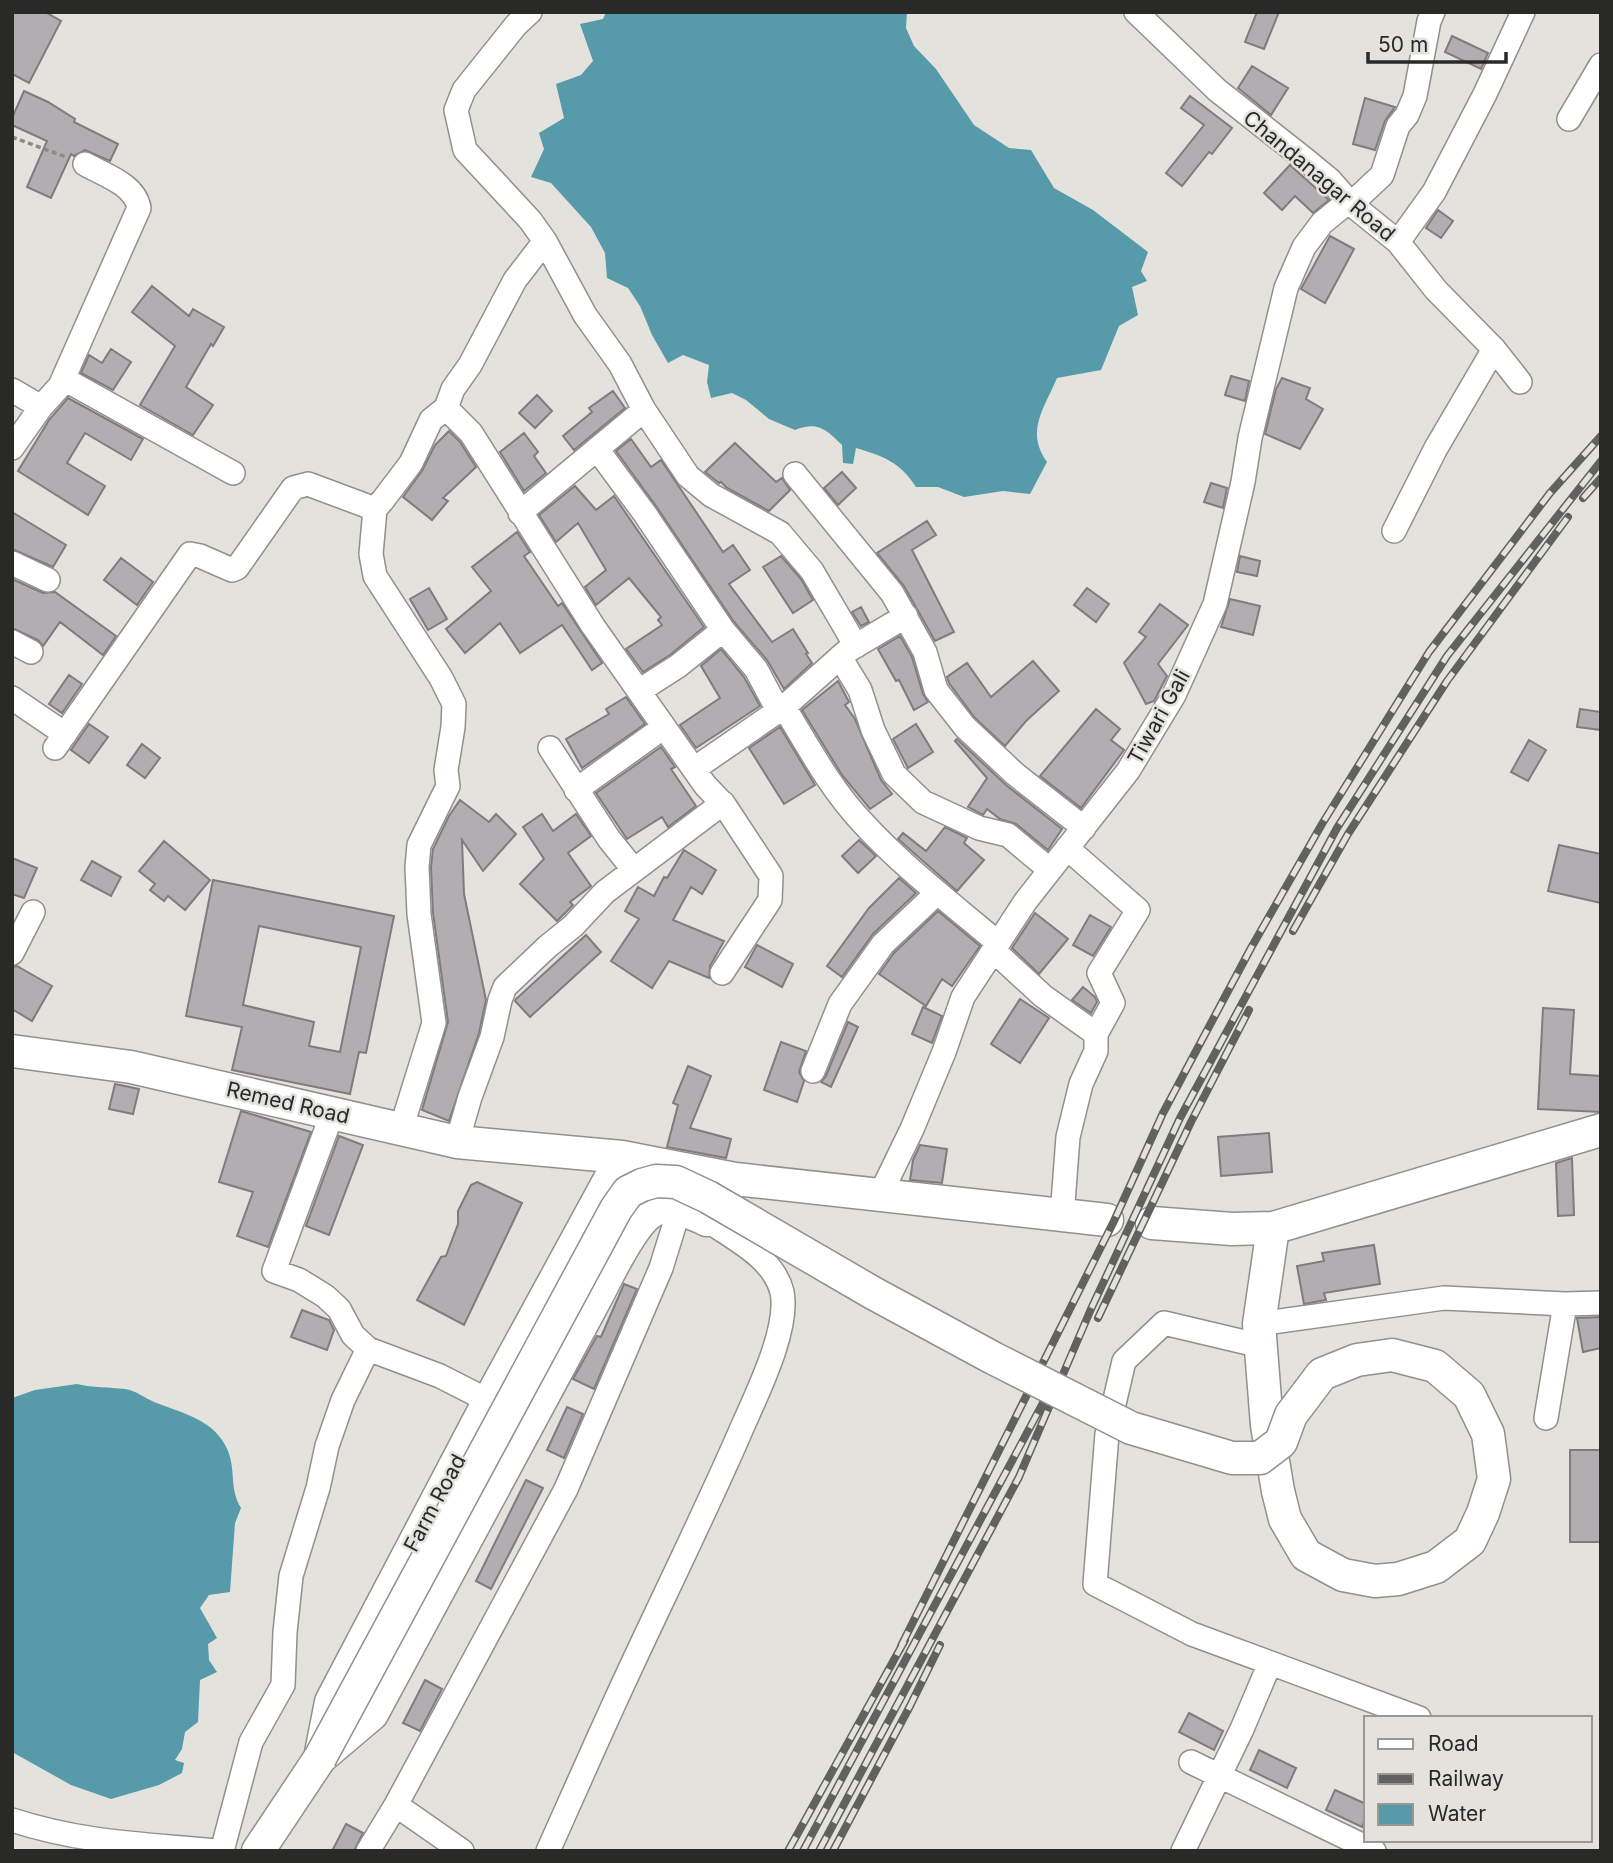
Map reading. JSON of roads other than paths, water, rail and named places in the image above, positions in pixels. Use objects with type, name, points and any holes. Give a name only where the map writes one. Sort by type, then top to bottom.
[{"type":"main road","name":"Remed Road","points":[[12,1051],[131,1067],[457,1142],[622,1157],[735,1179],[879,1197],[1107,1220]]},
{"type":"main road","points":[[1152,1223],[1232,1229],[1273,1228],[1601,1130]]},
{"type":"main road","name":"Farm Road","points":[[258,1851],[320,1758],[331,1702],[489,1401],[622,1157]]},
{"type":"main road","points":[[320,1758],[372,1714],[636,1228],[653,1211],[661,1208],[693,1215],[735,1179]]},
{"type":"main road","points":[[320,1758],[616,1209],[628,1192],[656,1181],[676,1182],[708,1197],[873,1293],[1004,1364],[1131,1428],[1232,1458],[1260,1458],[1281,1442],[1292,1415],[1322,1374],[1357,1360],[1392,1355],[1435,1366],[1469,1395],[1488,1434],[1494,1479],[1470,1541],[1436,1567],[1398,1579],[1375,1581],[1343,1575],[1306,1555],[1285,1519],[1278,1491],[1267,1425],[1260,1335],[1273,1228]]},
{"type":"street","points":[[530,12],[516,24],[464,90],[456,110],[465,150],[530,220],[545,241],[585,315],[620,364],[643,410],[688,476],[710,495],[780,533],[812,571],[848,651],[873,730],[894,774],[923,802],[979,828],[1008,835],[1050,870]]},
{"type":"street","name":"Chandanagar Road","points":[[1136,12],[1217,90],[1322,174],[1350,203],[1398,242],[1436,290],[1494,349],[1520,382]]},
{"type":"street","name":"Tiwari Gali","points":[[879,1197],[912,1129],[963,997],[1050,870],[1128,771],[1174,695],[1216,604],[1250,438],[1286,288],[1304,247],[1322,223],[1382,175],[1398,126],[1415,96],[1433,12]]},
{"type":"street","points":[[1398,242],[1434,192],[1485,94],[1523,12]]},
{"type":"street","points":[[1569,118],[1601,65]]},
{"type":"street","points":[[12,448],[64,379],[139,208],[137,198],[131,190],[85,164]]},
{"type":"street","points":[[401,1129],[434,1023],[419,914],[417,867],[419,845],[448,786],[446,770],[454,704],[375,576],[371,554],[374,509],[411,463],[431,420],[446,408],[453,389],[470,365],[515,280],[545,241]]},
{"type":"street","points":[[1394,531],[1436,448],[1494,349]]},
{"type":"street","points":[[64,379],[233,473]]},
{"type":"street","points":[[12,390],[41,407]]},
{"type":"street","points":[[446,408],[471,433],[593,626],[705,785],[723,803],[771,876],[770,900],[722,973]]},
{"type":"street","points":[[520,513],[643,410]]},
{"type":"street","points":[[597,449],[653,524],[723,630],[756,669],[773,701],[784,707],[828,780],[861,821],[1043,996],[1096,1034]]},
{"type":"street","points":[[795,474],[892,593],[925,652],[936,690],[965,727],[1015,774],[1084,828]]},
{"type":"street","points":[[12,698],[60,741],[190,554],[232,570],[237,568],[293,488],[308,484],[374,509]]},
{"type":"street","points":[[12,563],[48,580]]},
{"type":"street","points":[[694,769],[784,707],[848,651],[906,616]]},
{"type":"street","points":[[639,691],[678,666],[723,630]]},
{"type":"street","points":[[576,790],[664,727]]},
{"type":"street","points":[[550,748],[609,839],[635,870]]},
{"type":"street","points":[[457,1142],[492,1037],[505,987],[573,926],[605,892],[723,803]]},
{"type":"street","points":[[1062,1216],[1068,1137],[1081,1084],[1097,1051],[1096,1034],[1113,1003],[1099,973],[1138,910],[1067,848]]},
{"type":"street","points":[[813,1071],[840,1004],[883,944],[937,892]]},
{"type":"street","points":[[12,953],[33,912]]},
{"type":"street","points":[[332,1114],[274,1271],[299,1280],[325,1296],[339,1309],[353,1335],[368,1349],[440,1377],[489,1401]]},
{"type":"street","points":[[368,1851],[396,1805],[566,1489],[661,1268],[693,1215],[759,1256],[774,1273],[782,1291],[781,1324],[767,1368],[698,1527],[613,1705],[548,1851]]},
{"type":"street","points":[[1414,1716],[1192,1634],[1095,1584],[1107,1434],[1124,1360],[1164,1323],[1260,1335],[1444,1298],[1601,1304]]},
{"type":"street","points":[[1546,1418],[1565,1304]]},
{"type":"street","points":[[222,1851],[251,1742],[283,1685],[290,1576],[318,1488],[327,1446],[343,1400],[368,1349]]},
{"type":"street","points":[[1183,1851],[1242,1729],[1270,1663]]},
{"type":"street","points":[[1191,1762],[1374,1851]]},
{"type":"street","points":[[396,1805],[462,1851]]},
{"type":"street","points":[[12,1820],[50,1832],[90,1839],[216,1851]]},
{"type":"water","points":[[606,12],[907,12],[906,28],[914,46],[936,69],[974,125],[1009,148],[1031,150],[1054,188],[1093,210],[1148,252],[1141,271],[1147,281],[1132,287],[1138,315],[1119,326],[1101,370],[1057,378],[1042,410],[1037,430],[1037,440],[1047,462],[1030,494],[1003,491],[964,497],[938,487],[916,487],[904,471],[890,461],[856,448],[853,464],[843,463],[842,445],[821,428],[809,426],[795,430],[769,419],[746,400],[732,393],[711,398],[707,382],[709,365],[683,355],[668,363],[640,306],[628,288],[607,278],[605,253],[591,227],[551,183],[531,177],[544,149],[539,133],[564,118],[556,84],[581,75],[593,61],[580,24],[603,19]]},
{"type":"water","points":[[77,1384],[136,1392],[207,1425],[223,1440],[228,1451],[235,1493],[241,1508],[235,1523],[230,1592],[209,1595],[200,1608],[217,1638],[208,1644],[209,1660],[217,1672],[200,1680],[198,1722],[185,1732],[182,1749],[175,1760],[184,1763],[182,1773],[159,1785],[111,1799],[71,1785],[12,1752],[12,1398],[35,1390]]},
{"type":"railway","points":[[901,1646],[1114,1221],[1163,1113],[1251,948],[1322,824],[1429,652],[1550,493],[1601,436]]},
{"type":"railway","points":[[819,1851],[1019,1477],[1091,1309],[1180,1118],[1337,828],[1447,656],[1601,461]]},
{"type":"railway","points":[[1583,498],[1601,478]]},
{"type":"railway","points":[[1293,931],[1348,834],[1447,681],[1568,517]]},
{"type":"railway","points":[[1098,1318],[1191,1122],[1249,1010]]},
{"type":"railway","points":[[803,1851],[1043,1403]]},
{"type":"railway","points":[[788,1851],[905,1640]]},
{"type":"railway","points":[[833,1851],[940,1645]]}]
